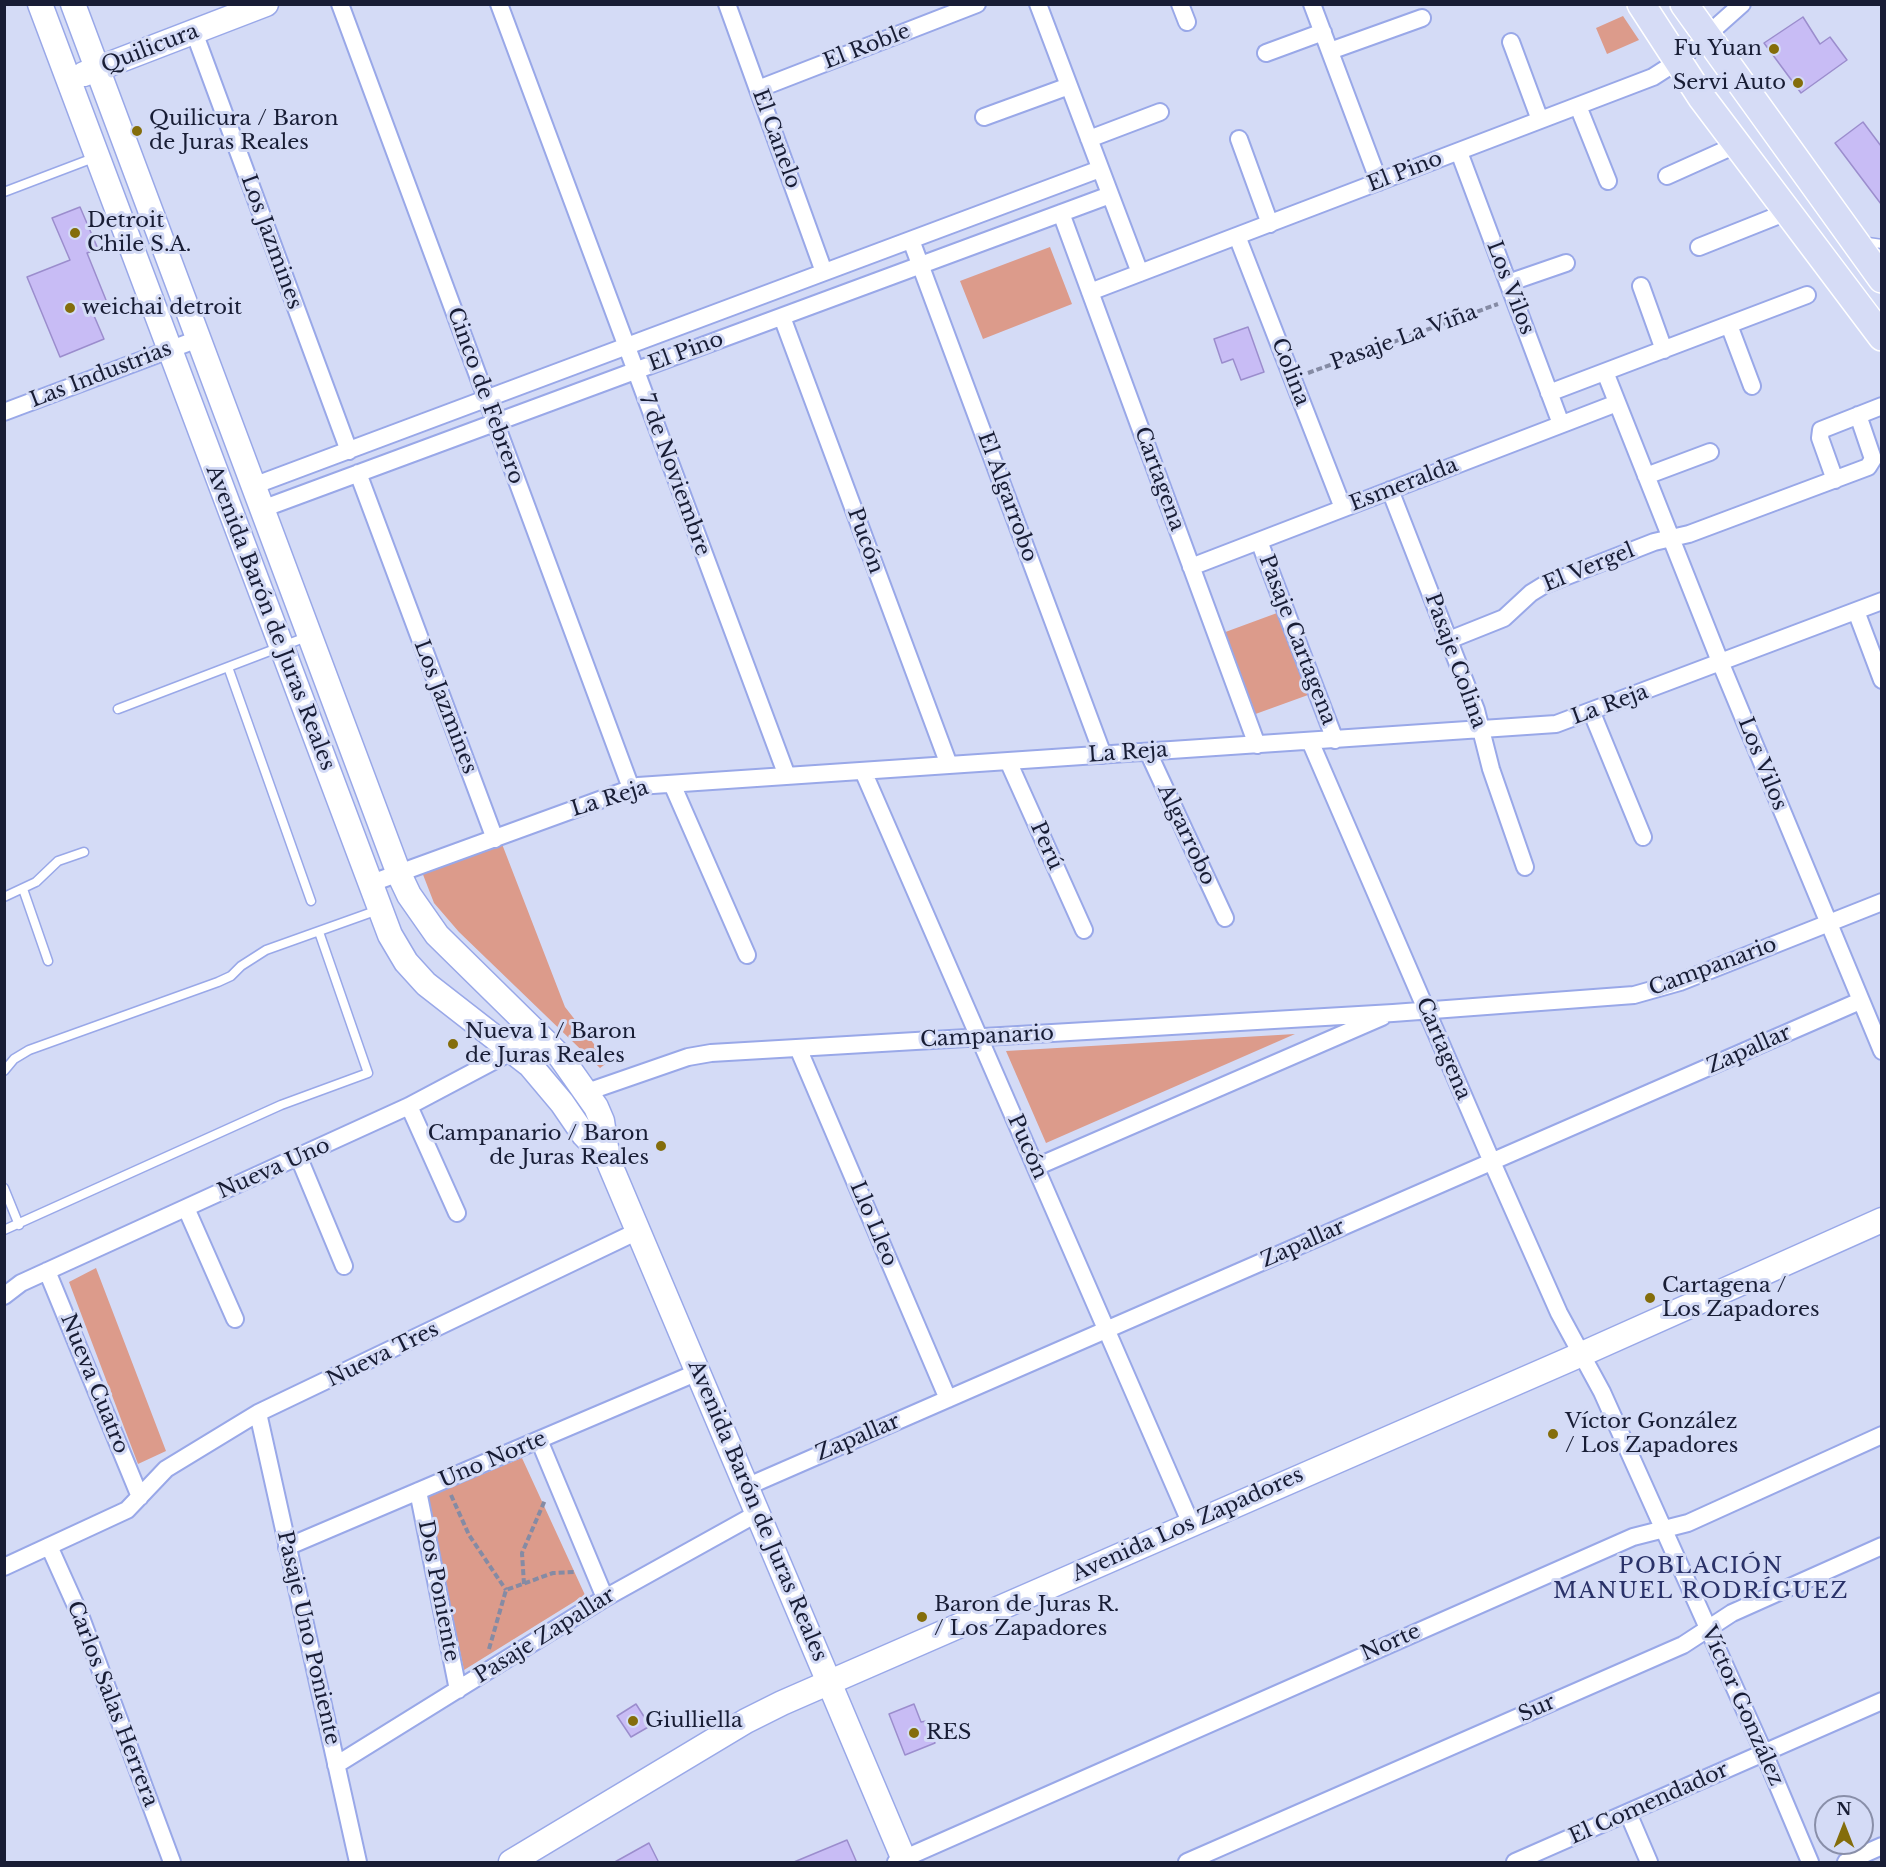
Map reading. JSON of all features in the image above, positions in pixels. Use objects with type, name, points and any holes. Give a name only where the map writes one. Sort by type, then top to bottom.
[{"type":"main road","points":[[1641,4],[1736,145],[1881,337]]},
{"type":"main road","points":[[1684,4],[1881,279]]},
{"type":"street","name":"Avenida Barón de Juras Reales","points":[[40,4],[369,884],[406,962],[426,984],[513,1051],[547,1083],[584,1135],[608,1160]]},
{"type":"street","name":"Avenida Barón de Juras Reales","points":[[73,4],[399,874],[414,903],[437,935],[541,1036],[587,1092],[602,1121],[608,1160],[829,1682],[902,1861]]},
{"type":"street","name":"Quilicura","points":[[68,81],[266,4]]},
{"type":"street","name":"Cinco de Febrero","points":[[340,4],[631,788]]},
{"type":"street","name":"7 de Noviembre","points":[[499,4],[787,776]]},
{"type":"street","name":"El Canelo","points":[[727,4],[824,273]]},
{"type":"street","name":"El Roble","points":[[758,89],[976,4]]},
{"type":"street","points":[[1180,4],[1187,22]]},
{"type":"street","points":[[1312,4],[1379,182]]},
{"type":"street","name":"El Pino","points":[[1090,292],[1653,77],[1678,61],[1704,35],[1742,4]]},
{"type":"street","points":[[1044,6],[1069,86],[1140,273]]},
{"type":"street","points":[[1330,51],[1422,18]]},
{"type":"street","name":"Los Jazmines","points":[[194,32],[349,451]]},
{"type":"street","points":[[1266,53],[1323,32]]},
{"type":"street","points":[[1511,42],[1540,120]]},
{"type":"street","points":[[984,117],[1069,86]]},
{"type":"street","points":[[1578,106],[1608,180]]},
{"type":"street","points":[[1089,139],[1160,112]]},
{"type":"street","points":[[1239,139],[1270,224]]},
{"type":"street","points":[[1667,176],[1736,145]]},
{"type":"street","name":"Los Vilos","points":[[1459,152],[1561,424]]},
{"type":"street","name":"El Pino","points":[[254,486],[1100,169]]},
{"type":"street","name":"El Pino","points":[[262,509],[1110,195]]},
{"type":"street","points":[[1699,247],[1787,212]]},
{"type":"street","name":"Cartagena","points":[[1061,213],[1257,745]]},
{"type":"street","name":"Colina","points":[[1238,236],[1343,508]]},
{"type":"street","name":"El Algarrobo","points":[[911,240],[1103,755]]},
{"type":"street","points":[[1508,283],[1566,262]]},
{"type":"street","points":[[1641,286],[1664,350]]},
{"type":"street","points":[[1549,393],[1807,295]]},
{"type":"street","name":"Pucón","points":[[782,316],[949,765]]},
{"type":"street","points":[[1729,325],[1752,386]]},
{"type":"street","name":"Las Industrias","points":[[4,412],[198,339]]},
{"type":"street","name":"Los Vilos","points":[[1605,372],[1721,664],[1881,1051]]},
{"type":"street","name":"Esmeralda","points":[[1191,567],[1617,403]]},
{"type":"street","points":[[1835,480],[1820,432],[1824,428],[1881,406]]},
{"type":"street","name":"El Vergel","points":[[1449,640],[1504,618],[1531,593],[1544,585],[1835,480],[1872,463],[1872,454],[1858,415]]},
{"type":"street","points":[[1646,476],[1710,452]]},
{"type":"street","name":"Los Jazmines","points":[[358,473],[495,839]]},
{"type":"street","name":"Pasaje Colina","points":[[1390,490],[1476,710],[1491,769],[1525,867]]},
{"type":"street","name":"Pasaje Cartagena","points":[[1259,541],[1335,740]]},
{"type":"street","name":"La Reja","points":[[369,884],[631,788],[1556,724],[1592,713],[1881,601]]},
{"type":"street","points":[[1856,611],[1881,680]]},
{"type":"street","points":[[1592,713],[1643,837]]},
{"type":"street","name":"Cartagena","points":[[1310,741],[1559,1313],[1582,1354]]},
{"type":"street","name":"Algarrobo","points":[[1148,752],[1225,918]]},
{"type":"street","name":"Perú","points":[[1008,761],[1084,930]]},
{"type":"street","name":"Pucón","points":[[863,771],[1191,1524]]},
{"type":"street","points":[[672,784],[747,955]]},
{"type":"street","name":"Campanario","points":[[587,1092],[699,1054],[1393,1013],[1621,996],[1647,992],[1828,925],[1881,902]]},
{"type":"street","name":"Zapallar","points":[[746,1487],[1860,1001]]},
{"type":"street","name":"Campanario","points":[[1036,1167],[1393,1013]]},
{"type":"street","name":"Nueva Uno","points":[[4,1296],[21,1283],[409,1106],[541,1036]]},
{"type":"street","name":"Llo Lleo","points":[[798,1048],[948,1399]]},
{"type":"street","points":[[409,1106],[457,1213]]},
{"type":"street","points":[[299,1158],[344,1266]]},
{"type":"street","points":[[186,1208],[235,1319]]},
{"type":"street","name":"Avenida Los Zapadores","points":[[511,1863],[746,1721],[829,1682],[1582,1354],[1881,1220]]},
{"type":"street","name":"Nueva Tres","points":[[4,1567],[128,1510],[166,1469],[258,1413],[638,1231]]},
{"type":"street","name":"Nueva Cuatro","points":[[47,1271],[140,1497]]},
{"type":"street","name":"Víctor González","points":[[1582,1354],[1764,1753],[1810,1863]]},
{"type":"street","name":"Uno Norte","points":[[287,1547],[698,1372]]},
{"type":"street","name":"Pasaje Uno Poniente","points":[[258,1413],[358,1863]]},
{"type":"street","name":"Norte","points":[[902,1861],[1633,1537],[1688,1523],[1881,1435]]},
{"type":"street","points":[[539,1440],[605,1598]]},
{"type":"street","name":"Dos Poniente","points":[[418,1491],[458,1690]]},
{"type":"street","name":"Pasaje Zapallar","points":[[336,1765],[605,1598],[758,1513]]},
{"type":"street","name":"Carlos Salas Herrera","points":[[49,1546],[80,1615],[172,1863]]},
{"type":"street","name":"Sur","points":[[1187,1863],[1672,1650],[1732,1613],[1881,1546]]},
{"type":"street","name":"El Comendador","points":[[1515,1863],[1881,1701]]},
{"type":"street","points":[[1628,1813],[1650,1863]]},
{"type":"street","points":[[1845,1863],[1881,1846]]},
{"type":"lane","points":[[4,192],[96,157]]},
{"type":"lane","points":[[1853,241],[1881,244]]},
{"type":"lane","points":[[118,709],[309,636]]},
{"type":"lane","points":[[228,667],[311,901]]},
{"type":"lane","points":[[4,897],[36,882],[58,861],[84,852]]},
{"type":"lane","points":[[22,889],[48,961]]},
{"type":"lane","points":[[4,1071],[14,1059],[29,1050],[218,982],[231,976],[241,966],[266,950],[380,909]]},
{"type":"lane","points":[[4,1230],[281,1105],[368,1073],[319,932]]},
{"type":"lane","points":[[4,1188],[19,1225]]},
{"type":"path","name":"Pasaje La Viña","points":[[1309,373],[1500,303]]},
{"type":"path","points":[[524,1584],[522,1553],[555,1478]]},
{"type":"path","points":[[444,1480],[469,1535],[506,1590]]},
{"type":"path","points":[[506,1590],[553,1573],[594,1571]]},
{"type":"path","points":[[481,1675],[506,1590]]},
{"type":"shaded area","points":[[1623,16],[1639,40],[1607,54],[1596,28]]},
{"type":"shaded area","points":[[1050,247],[1072,304],[983,339],[960,281]]},
{"type":"shaded area","points":[[1277,613],[1308,695],[1250,716],[1220,634]]},
{"type":"shaded area","points":[[502,844],[565,1007],[608,1062],[600,1068],[459,932],[434,903],[422,872]]},
{"type":"shaded area","points":[[1295,1034],[1046,1143],[1006,1051]]},
{"type":"shaded area","points":[[96,1268],[166,1451],[138,1464],[69,1282]]},
{"type":"shaded area","points":[[522,1458],[585,1595],[464,1670],[427,1497]]},
{"type":"building","points":[[1803,17],[1820,44],[1830,37],[1847,60],[1801,93],[1764,43]]},
{"type":"building","points":[[1863,122],[1881,146],[1881,204],[1835,143]]},
{"type":"building","name":"weichai detroit","points":[[80,207],[98,249],[87,253],[108,305],[92,311],[104,339],[60,357],[27,277],[70,260],[52,218]]},
{"type":"building","points":[[1248,327],[1264,372],[1241,380],[1233,359],[1222,363],[1214,339]]},
{"type":"building","name":"Giulliella","points":[[636,1704],[650,1726],[631,1737],[617,1716]]},
{"type":"building","name":"RES","points":[[914,1704],[921,1722],[926,1721],[935,1743],[905,1755],[889,1714]]},
{"type":"building","points":[[847,1840],[857,1863],[794,1863],[794,1862]]},
{"type":"building","points":[[649,1843],[659,1863],[613,1863]]},
{"type":"place","name":"Fu Yuan","points":[[1774,49]]},
{"type":"place","name":"Servi Auto","points":[[1798,83]]},
{"type":"place","name":"Quilicura / Baron de Juras Reales","points":[[137,131]]},
{"type":"place","name":"Detroit Chile S.A.","points":[[75,233]]},
{"type":"place","name":"weichai detroit","points":[[70,308]]},
{"type":"place","name":"Nueva 1 / Baron de Juras Reales","points":[[453,1044]]},
{"type":"place","name":"Campanario / Baron de Juras Reales","points":[[661,1146]]},
{"type":"place","name":"Cartagena / Los Zapadores","points":[[1650,1298]]},
{"type":"place","name":"Víctor González / Los Zapadores","points":[[1553,1434]]},
{"type":"place","name":"Baron de Juras R. / Los Zapadores","points":[[922,1617]]},
{"type":"place","name":"Giulliella","points":[[633,1721]]},
{"type":"place","name":"RES","points":[[914,1733]]},
{"type":"district","name":"POBLACIÓN MANUEL RODRÍGUEZ","points":[[1701,1580]]}]
